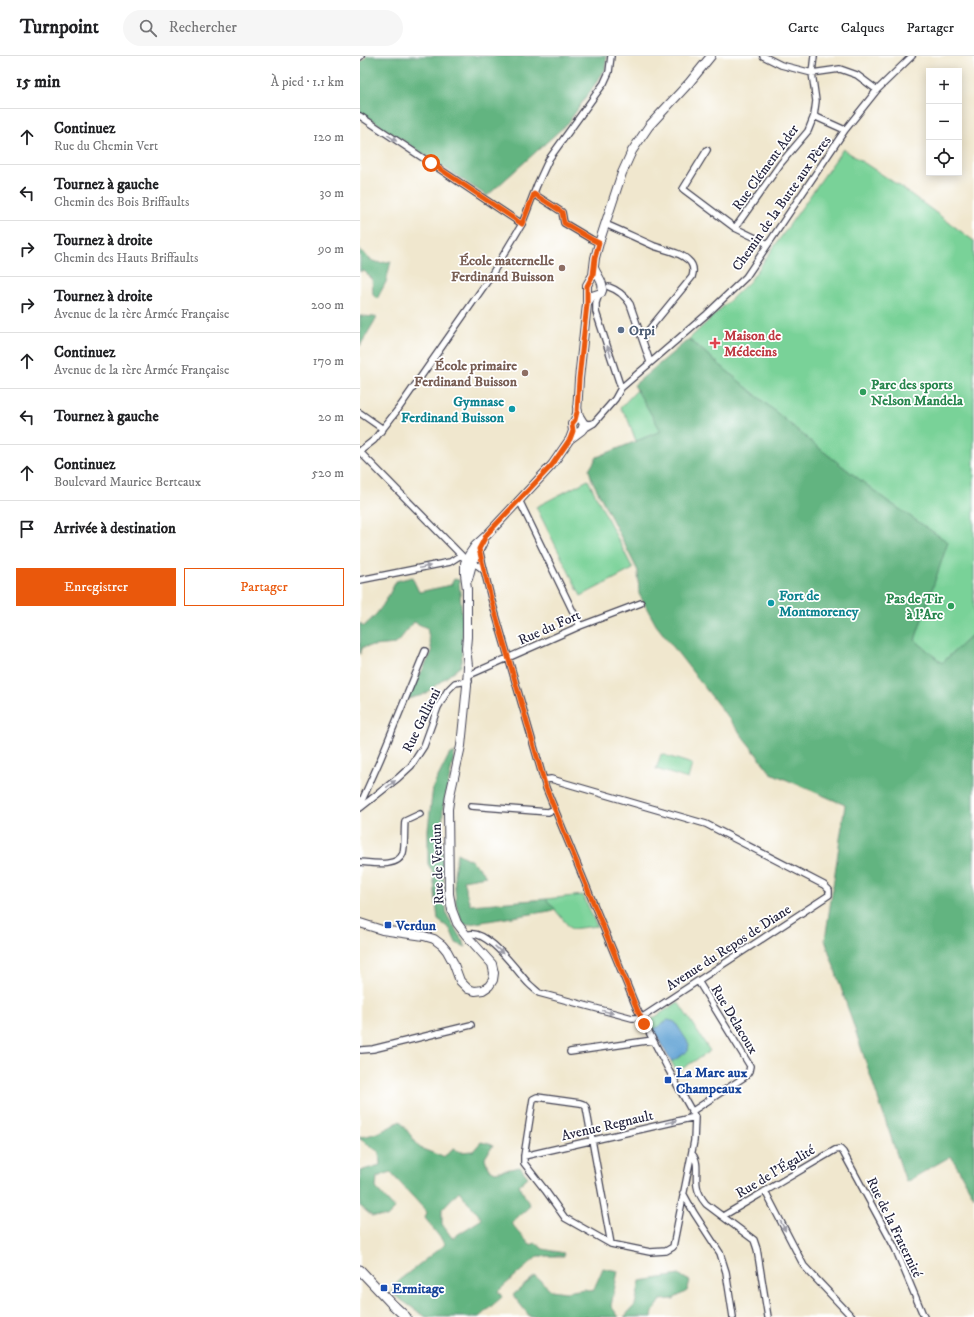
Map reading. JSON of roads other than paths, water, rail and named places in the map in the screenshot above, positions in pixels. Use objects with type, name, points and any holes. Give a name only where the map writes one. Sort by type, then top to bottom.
[{"type":"main road","points":[[599,289],[596,278],[590,280],[593,275],[599,243],[622,173],[638,142],[649,126],[689,83],[711,56]]},
{"type":"main road","points":[[594,268],[599,289]]},
{"type":"main road","points":[[468,559],[475,546],[552,465],[579,426],[576,417],[587,304],[590,298],[599,289]]},
{"type":"main road","name":"Rue de Verdun","points":[[360,923],[382,930],[424,936],[434,939],[447,951],[462,984],[472,990],[482,990],[489,986],[493,980],[494,970],[490,961],[457,923],[452,910],[448,879],[448,813],[450,795],[462,746],[469,680],[466,648],[467,589],[469,574],[468,559],[479,549],[487,534]]},
{"type":"main road","points":[[360,1270],[392,1304],[409,1316]]},
{"type":"street","points":[[484,571],[480,566],[468,559],[360,452],[374,440],[399,408],[489,279],[522,224],[537,185],[549,160],[604,83],[609,72],[610,56]]},
{"type":"street","points":[[763,56],[781,65],[812,73],[840,69],[857,75],[877,90]]},
{"type":"street","name":"Rue Clément Ader","points":[[735,228],[781,163],[808,130],[814,116],[816,101],[812,73],[814,56]]},
{"type":"street","name":"Chemin de la Butte aux Pères","points":[[579,426],[594,423],[615,399],[621,388],[707,314],[746,276],[845,130],[877,90],[912,56]]},
{"type":"street","points":[[360,116],[522,224]]},
{"type":"street","points":[[814,116],[845,130]]},
{"type":"street","points":[[707,150],[683,189],[735,228],[768,244]]},
{"type":"street","points":[[534,194],[562,212],[564,223],[599,243]]},
{"type":"street","points":[[606,224],[653,245],[683,256],[689,260],[694,271],[692,277],[642,338]]},
{"type":"street","points":[[621,388],[596,312],[596,302],[599,289],[615,289],[625,297],[630,304],[650,362]]},
{"type":"street","points":[[360,413],[383,428]]},
{"type":"street","points":[[519,500],[580,626]]},
{"type":"street","points":[[479,549],[508,658],[544,780],[555,809],[641,1018],[695,1117],[692,1154],[673,1247],[670,1250],[650,1252],[611,1244],[565,1218],[524,1163],[533,1099],[537,1097],[583,1104],[586,1107],[611,1244]]},
{"type":"street","points":[[360,580],[455,560],[479,560],[482,564]]},
{"type":"street","name":"Rue du Fort","points":[[469,680],[508,658],[580,626],[641,603]]},
{"type":"street","points":[[360,806],[425,651]]},
{"type":"street","name":"Rue Gallieni","points":[[360,806],[398,778],[411,766],[424,746],[438,707],[448,690],[455,683],[469,680]]},
{"type":"street","name":"Avenue du Repos de Diane","points":[[544,780],[551,779],[706,824],[824,885],[829,890],[828,897],[641,1018]]},
{"type":"street","points":[[471,806],[548,812],[555,809]]},
{"type":"street","points":[[360,862],[382,864],[394,862],[399,859],[403,853],[404,821],[420,814]]},
{"type":"street","points":[[466,935],[470,933],[492,943],[504,954],[529,984],[539,993],[632,1018],[641,1018]]},
{"type":"street","name":"Rue Delacoux","points":[[691,1112],[746,1076],[750,1066],[698,981]]},
{"type":"street","points":[[360,1048],[373,1049],[471,1025]]},
{"type":"street","points":[[570,1052],[653,1040]]},
{"type":"street","name":"Avenue Regnault","points":[[524,1156],[695,1117]]},
{"type":"street","name":"Rue de l'Égalité","points":[[723,1216],[835,1150],[840,1149]]},
{"type":"street","name":"Rue de la Fraternité","points":[[840,1149],[844,1152],[895,1248],[924,1317]]},
{"type":"street","points":[[692,1154],[696,1160],[697,1186],[700,1196],[706,1204],[754,1240],[757,1249],[768,1317]]},
{"type":"street","points":[[765,1191],[804,1266],[852,1317]]},
{"type":"street","points":[[683,1193],[720,1253],[726,1272],[733,1317]]},
{"type":"water","name":"La Mare aux Champeaux","points":[[668,1020],[675,1022],[689,1044],[688,1051],[673,1061],[670,1060],[653,1030]]},
{"type":"place","name":"École maternelle Ferdinand Buisson","points":[[562,268]]},
{"type":"place","name":"Orpi","points":[[621,330]]},
{"type":"place","name":"Maison de Médecins","points":[[715,343]]},
{"type":"place","name":"École primaire Ferdinand Buisson","points":[[525,373]]},
{"type":"place","name":"Parc des sports Nelson Mandela","points":[[863,392]]},
{"type":"place","name":"Gymnase Ferdinand Buisson","points":[[512,409]]},
{"type":"place","name":"Fort de Montmorency","points":[[771,603]]},
{"type":"place","name":"Pas de Tir à l'Arc","points":[[951,606]]},
{"type":"place","name":"Verdun","points":[[388,925]]},
{"type":"place","name":"La Mare aux Champeaux","points":[[668,1080]]},
{"type":"place","name":"Ermitage","points":[[384,1288]]}]
